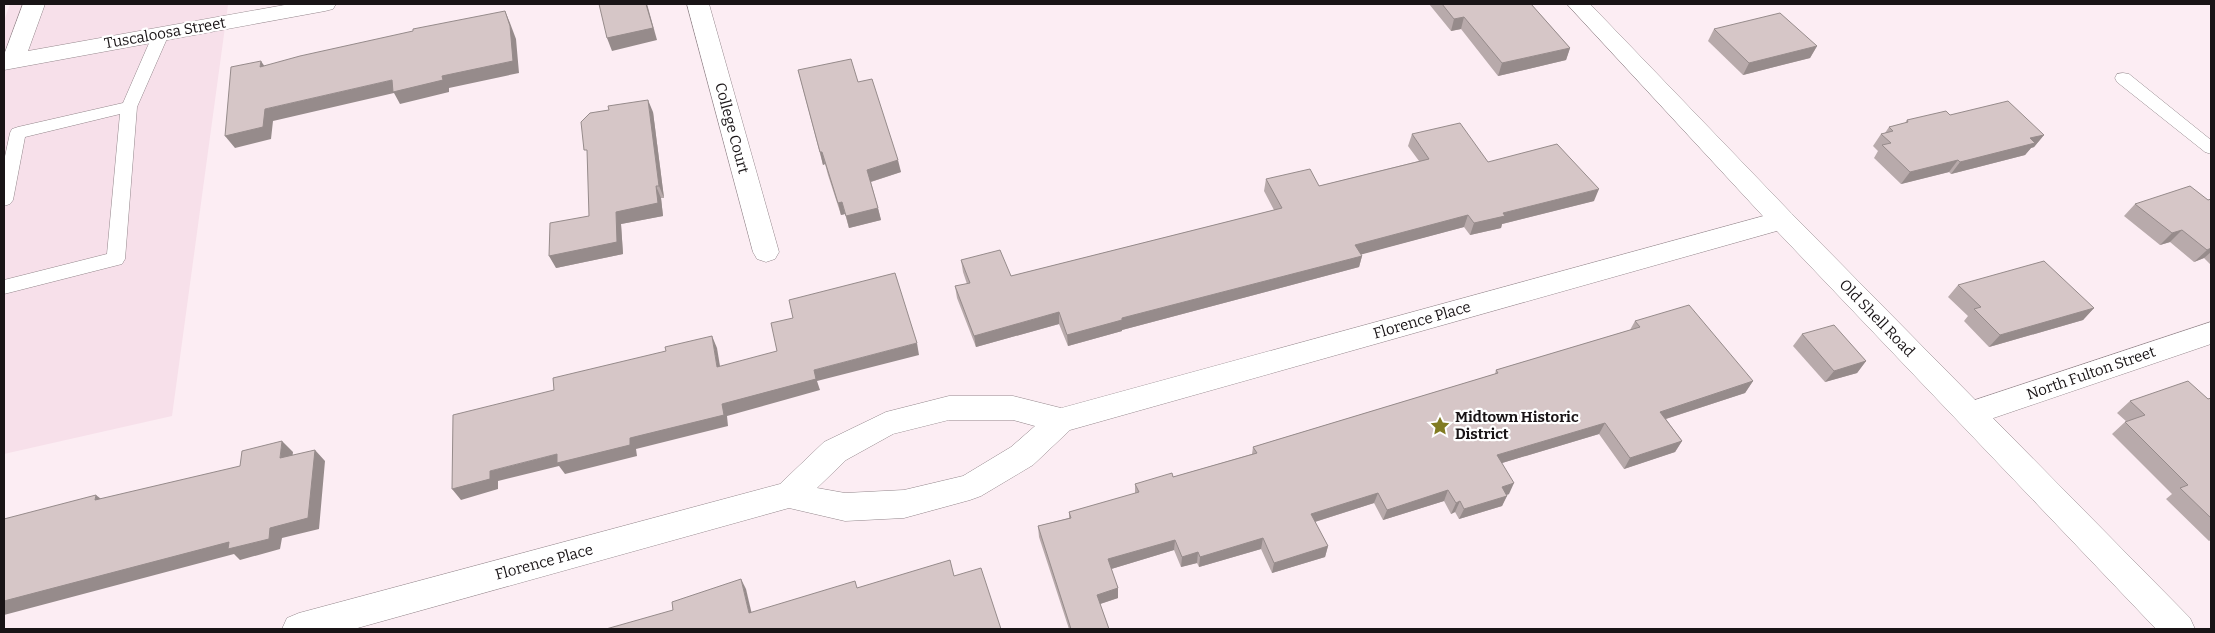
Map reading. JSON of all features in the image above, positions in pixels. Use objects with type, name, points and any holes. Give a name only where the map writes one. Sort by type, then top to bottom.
[{"type":"street","points":[[9,62],[34,4]]},
{"type":"street","name":"Tuscaloosa Street","points":[[9,62],[325,4]]},
{"type":"street","name":"College Court","points":[[698,4],[766,252]]},
{"type":"street","name":"Old Shell Road","points":[[1578,4],[1782,220],[2178,629]]},
{"type":"street","name":"Florence Place","points":[[299,629],[789,495],[845,507],[904,504],[970,487],[1022,456],[1061,420],[1782,220]]},
{"type":"street","name":"North Fulton Street","points":[[1970,414],[2211,333]]},
{"type":"street","name":"Florence Place","points":[[789,495],[835,451],[886,424],[949,408],[1014,408],[1061,420]]},
{"type":"lane","points":[[4,287],[116,259],[129,107],[161,34]]},
{"type":"lane","points":[[2123,78],[2211,148]]},
{"type":"lane","points":[[4,200],[18,133],[129,107]]},
{"type":"shaded area","points":[[10,4],[233,4],[228,5],[172,416],[4,454],[4,21]]},
{"type":"building","points":[[599,4],[646,4],[653,28],[607,38]]},
{"type":"building","points":[[1442,4],[1531,4],[1570,48],[1502,63],[1464,17],[1454,19]]},
{"type":"building","points":[[505,11],[510,26],[513,61],[442,76],[443,80],[393,92],[392,80],[265,109],[263,127],[225,136],[231,67],[261,61],[260,67],[300,56],[413,31],[413,29]]},
{"type":"building","points":[[1780,13],[1817,46],[1749,63],[1714,29]]},
{"type":"building","points":[[851,59],[858,82],[872,79],[898,160],[867,170],[878,208],[846,216],[842,202],[838,203],[822,152],[820,152],[798,70]]},
{"type":"building","points":[[648,100],[659,186],[656,186],[658,203],[616,212],[617,242],[549,256],[550,223],[589,216],[587,150],[584,150],[581,122],[590,113],[609,110],[608,106]]},
{"type":"building","points":[[2008,101],[2044,135],[2030,138],[2035,143],[1960,162],[1958,160],[1910,172],[1882,145],[1891,143],[1881,134],[1893,131],[1889,127],[1908,122],[1907,120],[1946,111],[1950,115]]},
{"type":"building","points":[[1460,123],[1488,162],[1557,144],[1599,189],[1503,213],[1505,216],[1474,223],[1468,215],[1355,245],[1362,256],[1122,318],[1122,320],[1067,335],[1059,312],[974,336],[955,286],[970,283],[961,260],[1000,250],[1011,276],[1282,208],[1266,179],[1310,169],[1319,186],[1429,159],[1412,134]]},
{"type":"building","points":[[2190,186],[2208,200],[2211,199],[2211,248],[2207,250],[2182,230],[2172,233],[2135,204]]},
{"type":"building","points":[[2044,261],[2094,308],[2000,335],[1974,309],[1981,307],[1958,285]]},
{"type":"building","points":[[895,273],[917,343],[814,370],[816,379],[722,404],[724,415],[630,438],[630,445],[557,463],[557,454],[490,471],[490,479],[452,489],[453,415],[554,390],[553,378],[666,351],[665,347],[712,336],[717,367],[777,351],[771,323],[793,318],[789,300]]},
{"type":"building","points":[[1689,305],[1753,381],[1660,412],[1682,441],[1630,458],[1605,423],[1497,455],[1514,483],[1502,487],[1507,496],[1464,509],[1460,501],[1456,503],[1448,490],[1387,510],[1378,493],[1311,514],[1328,546],[1274,563],[1263,538],[1200,557],[1198,552],[1182,557],[1175,540],[1108,559],[1118,588],[1097,595],[1109,629],[1071,629],[1038,526],[1071,518],[1069,512],[1139,492],[1135,484],[1172,473],[1173,477],[1257,453],[1253,447],[1498,373],[1496,370],[1640,327],[1635,321]]},
{"type":"building","points":[[1834,325],[1866,361],[1834,371],[1802,334]]},
{"type":"building","points":[[2188,381],[2208,399],[2211,398],[2211,518],[2180,488],[2188,485],[2125,422],[2145,415],[2130,401]]},
{"type":"building","points":[[282,441],[280,458],[315,450],[308,518],[270,528],[269,539],[228,549],[229,542],[4,601],[4,519],[96,495],[95,500],[240,466],[242,451]]},
{"type":"building","points":[[950,560],[954,576],[981,568],[1001,629],[606,629],[673,610],[672,602],[741,579],[749,613],[855,581],[857,588]]},
{"type":"place","name":"Midtown Historic District","points":[[1440,426]]}]
